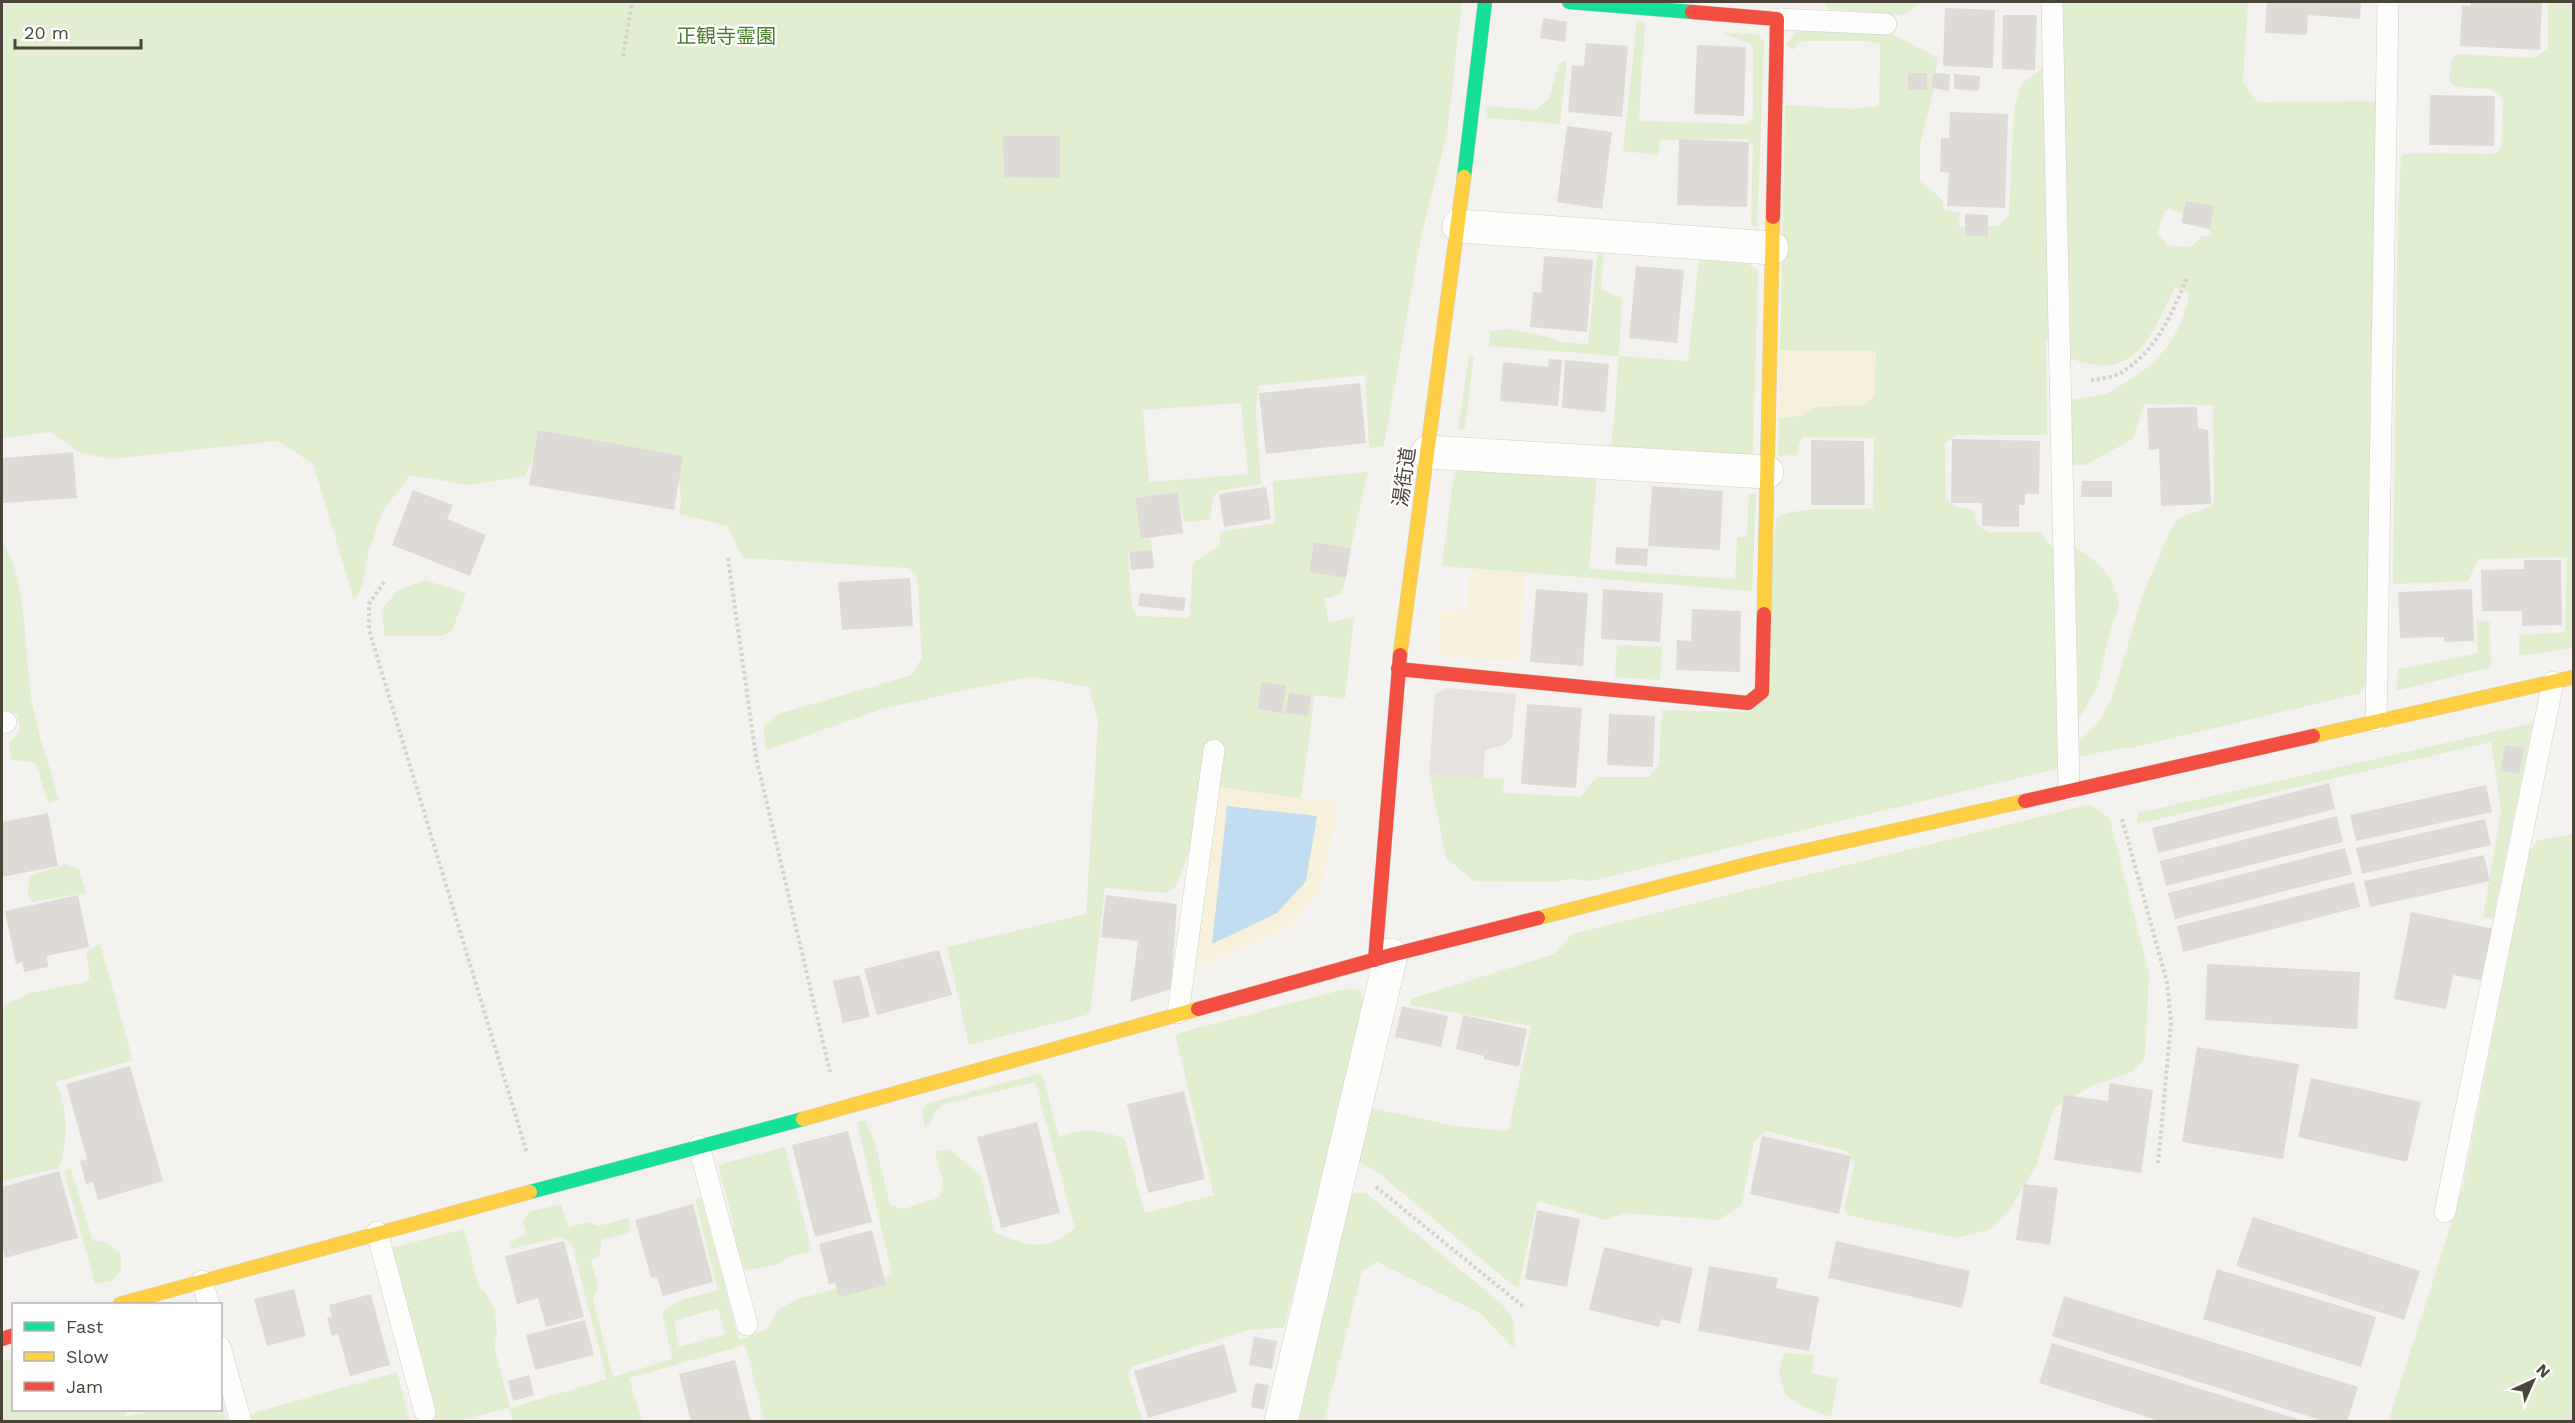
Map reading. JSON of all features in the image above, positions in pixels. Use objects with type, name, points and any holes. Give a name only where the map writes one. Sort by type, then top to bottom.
[{"type":"street","name":"湯街道","points":[[1383,957],[1398,669],[1459,226],[1485,2]]},
{"type":"street","points":[[1398,669],[1748,703],[1762,692],[1777,19],[1569,2]]},
{"type":"street","points":[[1459,226],[1772,248]]},
{"type":"street","points":[[1428,452],[1767,472]]},
{"type":"street","points":[[127,1303],[376,1232],[838,1109],[1383,957],[1760,861],[2563,680]]},
{"type":"street","points":[[1281,1422],[1341,1170],[1383,957]]},
{"type":"lane","points":[[2052,2],[2069,790]]},
{"type":"lane","points":[[2376,721],[2388,2]]},
{"type":"lane","points":[[1777,19],[1886,24]]},
{"type":"lane","points":[[2445,1212],[2563,680]]},
{"type":"lane","points":[[1178,1013],[1214,750]]},
{"type":"lane","points":[[699,1146],[747,1325]]},
{"type":"lane","points":[[376,1232],[425,1412]]},
{"type":"lane","points":[[202,1281],[208,1303]]},
{"type":"lane","points":[[222,1354],[241,1422]]},
{"type":"path","points":[[623,56],[632,2]]},
{"type":"path","points":[[2059,378],[2092,381],[2121,373],[2148,350],[2161,333],[2176,307],[2187,277]]},
{"type":"path","points":[[728,558],[756,757],[838,1109]]},
{"type":"path","points":[[384,582],[369,604],[369,630],[538,1190]]},
{"type":"path","points":[[2111,781],[2167,982],[2171,1023],[2158,1164]]},
{"type":"path","points":[[1341,1170],[1373,1184],[1525,1308]]},
{"type":"green space","name":"正観寺霊園","points":[[2,2],[1462,2],[1447,134],[1421,237],[1384,446],[1369,448],[1365,375],[1258,386],[1256,412],[1261,484],[1218,491],[1213,497],[1210,520],[1184,522],[1178,492],[1135,498],[1141,539],[1151,540],[1152,550],[1128,553],[1132,609],[1138,616],[1189,618],[1193,563],[1220,545],[1220,532],[1275,523],[1273,481],[1368,472],[1351,548],[1314,542],[1309,572],[1346,578],[1341,594],[1324,599],[1329,623],[1354,617],[1345,699],[1315,695],[1301,798],[1213,788],[1208,821],[1188,855],[1175,888],[1165,893],[1105,888],[1090,1014],[969,1045],[947,947],[1086,914],[1098,722],[1089,687],[1032,677],[970,689],[882,709],[766,750],[763,727],[778,714],[912,675],[922,657],[917,576],[908,568],[742,558],[728,526],[679,514],[681,500],[677,458],[543,435],[525,476],[469,485],[410,475],[383,511],[369,550],[361,589],[354,600],[313,464],[278,441],[111,459],[80,453],[51,432],[2,438]],"holes":[[[1241,403],[1248,474],[1149,482],[1143,410]],[[1262,682],[1286,685],[1258,709]],[[1288,692],[1311,696],[1308,716],[1286,712]]]},
{"type":"green space","points":[[1824,2],[1921,2],[1903,15],[1828,9]]},
{"type":"green space","points":[[2056,2],[2248,2],[2243,82],[2258,102],[2375,101],[2381,108],[2370,673],[2361,693],[2131,748],[2079,757],[2079,742],[2099,722],[2112,698],[2143,594],[2174,522],[2205,509],[2214,502],[2213,405],[2144,404],[2133,439],[2085,465],[2071,465],[2070,400],[2107,393],[2136,376],[2158,357],[2175,334],[2186,308],[2189,293],[2175,287],[2158,323],[2148,338],[2138,351],[2125,360],[2110,365],[2092,364],[2069,358],[2068,330],[2046,339],[2047,435],[1957,435],[1945,443],[1946,498],[1955,507],[1974,510],[1977,524],[1988,532],[2042,532],[2045,540],[2055,549],[2062,763],[2056,769],[1591,881],[1573,879],[1552,882],[1474,881],[1446,858],[1429,774],[1504,779],[1503,793],[1581,797],[1598,777],[1649,777],[1659,765],[1662,710],[1751,712],[1777,517],[1812,509],[1873,509],[1874,438],[1802,437],[1796,455],[1778,456],[1779,418],[1803,415],[1813,407],[1862,405],[1780,350],[1785,105],[1852,109],[1879,106],[1880,44],[1867,41],[1801,41],[1793,50],[1786,45],[1798,30],[1890,33],[1938,58],[1931,102],[1920,145],[1920,181],[1942,199],[1944,210],[1960,213],[1959,227],[1999,226],[2009,215],[2014,110],[2021,84],[2057,59]],"holes":[[[2170,209],[2204,221],[2212,235],[2202,236],[2191,247],[2167,245],[2158,233],[2165,210]]]},
{"type":"green space","points":[[2548,2],[2574,2],[2573,648],[2519,656],[2519,635],[2565,632],[2567,557],[2478,559],[2468,581],[2393,584],[2398,213],[2401,156],[2410,153],[2494,154],[2501,148],[2503,99],[2491,89],[2456,87],[2449,80],[2452,60],[2457,54],[2534,58],[2548,48]]},
{"type":"green space","points":[[1637,21],[1645,22],[1639,121],[1746,124],[1753,117],[1753,47],[1749,43],[1721,33],[1758,34],[1764,43],[1757,227],[1751,225],[1753,146],[1748,139],[1660,140],[1658,155],[1623,151]]},
{"type":"green space","points":[[1567,60],[1560,124],[1486,118],[1487,106],[1536,110],[1549,99],[1559,63]]},
{"type":"green space","points":[[1598,248],[1604,250],[1601,289],[1622,298],[1619,356],[1489,346],[1490,331],[1508,329],[1548,337],[1559,342],[1588,344]]},
{"type":"green space","points":[[1699,259],[1745,261],[1758,271],[1753,453],[1743,461],[1611,452],[1619,356],[1688,361]]},
{"type":"green space","points":[[1474,355],[1465,429],[1458,429],[1469,356]]},
{"type":"green space","points":[[1468,464],[1597,474],[1589,569],[1735,579],[1737,537],[1747,537],[1749,494],[1756,494],[1752,591],[1442,566],[1454,473]]},
{"type":"green space","points":[[2,542],[11,558],[17,577],[33,707],[59,800],[48,803],[36,763],[12,760],[9,744],[20,731],[17,713],[2,715]]},
{"type":"green space","points":[[2073,546],[2099,564],[2113,582],[2119,606],[2108,639],[2098,686],[2078,720]]},
{"type":"green space","points":[[424,580],[466,593],[452,631],[442,636],[385,636],[381,611],[397,591]]},
{"type":"green space","points":[[2477,620],[2490,622],[2491,667],[2396,691],[2398,669],[2478,653]]},
{"type":"green space","points":[[1617,645],[1662,647],[1660,680],[1615,677]]},
{"type":"green space","points":[[2533,723],[2493,919],[2483,917],[2501,810],[2491,742],[2137,824],[2138,813]],"holes":[[[2505,746],[2523,749],[2519,774],[2500,770]]]},
{"type":"green space","points":[[2090,804],[2110,819],[2149,974],[2145,1058],[2132,1072],[2094,1085],[2054,1108],[2036,1166],[2008,1212],[1989,1230],[1956,1238],[1847,1215],[1844,1210],[1855,1162],[1847,1151],[1766,1131],[1754,1141],[1742,1204],[1719,1220],[1624,1213],[1605,1220],[1538,1201],[1518,1287],[1510,1283],[1380,1174],[1358,1161],[1371,1108],[1455,1126],[1508,1131],[1531,1026],[1410,1005],[1411,999],[1554,954],[1572,934]]},
{"type":"green space","points":[[2573,834],[2573,1421],[2388,1422],[2463,1186],[2529,852],[2538,840]]},
{"type":"green space","points":[[65,864],[79,869],[86,893],[32,902],[28,896],[29,876]]},
{"type":"green space","points":[[100,944],[133,1060],[56,1082],[63,1103],[66,1125],[59,1168],[2,1181],[2,1021],[5,1005],[29,993],[83,983],[90,977],[86,952]]},
{"type":"green space","points":[[1345,989],[1359,990],[1366,999],[1284,1328],[1248,1330],[1133,1366],[1128,1373],[1142,1420],[1148,1421],[764,1421],[745,1345],[629,1378],[642,1421],[513,1421],[509,1408],[458,1421],[436,1421],[391,1248],[464,1229],[480,1290],[485,1292],[495,1310],[497,1335],[494,1346],[510,1408],[607,1379],[571,1242],[560,1237],[510,1249],[509,1242],[527,1234],[523,1221],[529,1212],[561,1204],[568,1227],[587,1222],[598,1226],[628,1218],[631,1232],[602,1240],[599,1256],[591,1261],[598,1285],[593,1299],[613,1377],[672,1359],[662,1312],[678,1301],[718,1290],[695,1199],[701,1198],[739,1340],[767,1329],[778,1310],[797,1299],[892,1275],[857,1122],[865,1120],[875,1142],[890,1205],[904,1209],[940,1197],[943,1182],[935,1152],[949,1149],[981,1176],[995,1233],[1027,1244],[1045,1244],[1054,1241],[1075,1228],[1035,1082],[941,1105],[933,1115],[930,1126],[925,1127],[922,1112],[928,1103],[1042,1073],[1059,1137],[1075,1132],[1092,1131],[1124,1138],[1145,1213],[1214,1195],[1175,1034]],"holes":[[[718,1308],[725,1334],[679,1347],[674,1321]]]},
{"type":"green space","points":[[785,1147],[812,1251],[792,1256],[776,1265],[748,1270],[739,1264],[730,1231],[734,1225],[718,1165]]},
{"type":"green space","points":[[71,1168],[92,1240],[105,1242],[121,1254],[121,1270],[113,1280],[95,1284],[64,1171]]},
{"type":"green space","points":[[1348,1193],[1366,1193],[1501,1303],[1514,1320],[1515,1350],[1480,1313],[1377,1262],[1362,1271],[1324,1421],[1294,1422]]},
{"type":"green space","points":[[1784,1353],[1814,1355],[1811,1373],[1838,1379],[1831,1417],[1801,1406],[1785,1395],[1779,1372]]},
{"type":"green space","points":[[12,1358],[12,1411],[124,1411],[126,1417],[149,1411],[222,1411],[222,1402],[227,1421],[2,1421],[2,1361]]},
{"type":"green space","points":[[397,1372],[410,1421],[252,1422],[250,1414]]},
{"type":"sand","points":[[1780,350],[1876,351],[1875,396],[1862,405],[1813,407],[1803,415],[1779,418]]},
{"type":"sand","points":[[1470,569],[1525,574],[1518,661],[1446,657],[1437,648],[1441,611],[1467,610]]},
{"type":"sand","points":[[1218,787],[1339,803],[1321,889],[1289,928],[1193,969]]},
{"type":"shaded area","points":[[1447,688],[1516,694],[1512,738],[1504,745],[1485,750],[1483,778],[1429,774],[1435,694]]},
{"type":"water","points":[[1227,806],[1317,816],[1306,881],[1277,913],[1212,944]]},
{"type":"building","points":[[2267,2],[2361,2],[2360,19],[2308,15],[2307,35],[2265,33]]},
{"type":"building","points":[[2471,2],[2542,2],[2540,50],[2460,46],[2462,5],[2471,6]]},
{"type":"building","points":[[1945,8],[1995,10],[1993,68],[1943,66]]},
{"type":"building","points":[[2003,15],[2037,15],[2035,70],[2002,69]]},
{"type":"building","points":[[1543,18],[1567,22],[1565,42],[1540,38]]},
{"type":"building","points":[[1586,43],[1628,46],[1622,117],[1568,112],[1572,65],[1584,66]]},
{"type":"building","points":[[1697,45],[1746,47],[1744,116],[1694,114]]},
{"type":"building","points":[[1908,73],[1927,73],[1927,90],[1908,90]]},
{"type":"building","points":[[1933,73],[1950,74],[1949,91],[1932,88]]},
{"type":"building","points":[[1954,74],[1980,76],[1979,91],[1954,89]]},
{"type":"building","points":[[2430,95],[2495,96],[2494,146],[2429,145]]},
{"type":"building","points":[[1950,112],[2008,114],[2005,208],[1947,206],[1949,173],[1940,172],[1941,138],[1949,138]]},
{"type":"building","points":[[1567,126],[1612,132],[1602,209],[1557,202]]},
{"type":"building","points":[[1003,136],[1060,136],[1060,178],[1004,177]]},
{"type":"building","points":[[1679,139],[1749,142],[1747,207],[1677,205]]},
{"type":"building","points":[[2186,201],[2214,206],[2210,229],[2181,223]]},
{"type":"building","points":[[1965,214],[1988,215],[1988,237],[1965,235]]},
{"type":"building","points":[[1544,256],[1593,260],[1587,332],[1530,327],[1533,292],[1541,293]]},
{"type":"building","points":[[1636,266],[1684,270],[1677,343],[1629,338]]},
{"type":"building","points":[[1549,359],[1562,360],[1558,406],[1500,401],[1503,362],[1548,367]]},
{"type":"building","points":[[1565,360],[1609,364],[1605,412],[1562,408]]},
{"type":"building","points":[[1360,383],[1366,443],[1266,454],[1259,393]]},
{"type":"building","points":[[2197,407],[2198,428],[2208,430],[2211,504],[2161,506],[2159,449],[2149,450],[2147,408]]},
{"type":"building","points":[[538,430],[683,456],[674,510],[529,485]]},
{"type":"building","points":[[1952,439],[2040,441],[2039,494],[2025,494],[2025,505],[2019,505],[2019,527],[1982,526],[1982,503],[1951,503]]},
{"type":"building","points":[[1811,440],[1864,441],[1865,505],[1811,505]]},
{"type":"building","points":[[73,452],[77,498],[3,503],[2,458]]},
{"type":"building","points":[[2082,481],[2112,481],[2112,497],[2081,497]]},
{"type":"building","points":[[1652,486],[1723,491],[1720,550],[1648,546]]},
{"type":"building","points":[[1266,487],[1271,519],[1224,527],[1219,494]]},
{"type":"building","points":[[413,490],[453,505],[447,519],[486,535],[470,576],[392,545]]},
{"type":"building","points":[[1178,492],[1183,533],[1141,539],[1135,498]]},
{"type":"building","points":[[1314,542],[1351,548],[1346,578],[1309,572]]},
{"type":"building","points":[[1616,547],[1648,549],[1647,566],[1615,564]]},
{"type":"building","points":[[1152,550],[1154,568],[1131,570],[1129,552]]},
{"type":"building","points":[[2524,560],[2561,560],[2562,625],[2522,626],[2522,611],[2482,611],[2481,570],[2524,569]]},
{"type":"building","points":[[910,578],[913,626],[842,630],[838,582]]},
{"type":"building","points":[[1536,589],[1588,593],[1583,666],[1530,662]]},
{"type":"building","points":[[1603,589],[1663,593],[1660,642],[1601,639]]},
{"type":"building","points":[[2472,589],[2474,641],[2444,642],[2444,637],[2400,638],[2398,592]]},
{"type":"building","points":[[1140,593],[1186,598],[1184,611],[1138,606]]},
{"type":"building","points":[[1692,609],[1741,611],[1740,672],[1676,670],[1677,640],[1691,641]]},
{"type":"building","points":[[1261,682],[1286,685],[1282,713],[1258,709]]},
{"type":"building","points":[[1289,692],[1311,696],[1308,716],[1285,713]]},
{"type":"building","points":[[1527,704],[1582,708],[1576,788],[1521,784]]},
{"type":"building","points":[[1609,714],[1655,716],[1653,767],[1607,765]]},
{"type":"building","points":[[2505,745],[2524,749],[2519,774],[2500,771]]},
{"type":"building","points":[[2329,783],[2335,809],[2158,853],[2152,828]]},
{"type":"building","points":[[2486,785],[2492,812],[2356,841],[2350,815]]},
{"type":"building","points":[[48,813],[58,866],[2,877],[2,822]]},
{"type":"building","points":[[2337,816],[2343,842],[2166,886],[2160,861]]},
{"type":"building","points":[[2485,819],[2491,845],[2362,874],[2356,848]]},
{"type":"building","points":[[2345,848],[2352,874],[2175,919],[2168,893]]},
{"type":"building","points":[[2484,855],[2490,881],[2370,907],[2364,881]]},
{"type":"building","points":[[2354,882],[2360,907],[2183,952],[2177,926]]},
{"type":"building","points":[[78,895],[89,947],[47,956],[48,967],[24,972],[22,962],[16,964],[5,911]]},
{"type":"building","points":[[1106,895],[1177,904],[1171,989],[1130,1002],[1138,941],[1101,937]]},
{"type":"building","points":[[2411,912],[2495,929],[2485,981],[2453,975],[2446,1009],[2394,999]]},
{"type":"building","points":[[939,950],[952,995],[877,1015],[864,969]]},
{"type":"building","points":[[2207,964],[2360,972],[2357,1029],[2205,1020]]},
{"type":"building","points":[[860,975],[870,1017],[843,1023],[833,981]]},
{"type":"building","points":[[1402,1006],[1448,1016],[1441,1047],[1395,1037]]},
{"type":"building","points":[[1463,1015],[1527,1029],[1519,1067],[1484,1059],[1484,1056],[1456,1049]]},
{"type":"building","points":[[2197,1047],[2299,1064],[2283,1159],[2182,1142]]},
{"type":"building","points":[[130,1066],[163,1181],[98,1200],[93,1182],[86,1184],[80,1161],[87,1159],[66,1084]]},
{"type":"building","points":[[2311,1078],[2421,1102],[2407,1162],[2298,1137]]},
{"type":"building","points":[[2110,1083],[2153,1090],[2141,1173],[2054,1160],[2064,1095],[2108,1101]]},
{"type":"building","points":[[1184,1091],[1205,1179],[1148,1193],[1127,1104]]},
{"type":"building","points":[[1037,1122],[1060,1213],[1001,1228],[977,1137]]},
{"type":"building","points":[[848,1131],[872,1222],[815,1237],[792,1145]]},
{"type":"building","points":[[1762,1136],[1851,1156],[1839,1214],[1750,1194]]},
{"type":"building","points":[[59,1171],[78,1238],[5,1258],[2,1247],[2,1187]]},
{"type":"building","points":[[2024,1184],[2058,1188],[2050,1245],[2016,1240]]},
{"type":"building","points":[[693,1204],[713,1282],[663,1296],[657,1277],[651,1278],[635,1220]]},
{"type":"building","points":[[1537,1210],[1580,1219],[1567,1287],[1525,1279]]},
{"type":"building","points":[[2253,1217],[2420,1271],[2404,1320],[2236,1266]]},
{"type":"building","points":[[872,1230],[886,1285],[839,1297],[835,1283],[829,1284],[819,1244]]},
{"type":"building","points":[[564,1241],[584,1317],[546,1327],[538,1298],[517,1304],[505,1256]]},
{"type":"building","points":[[1836,1241],[1970,1271],[1962,1308],[1828,1278]]},
{"type":"building","points":[[1604,1247],[1693,1268],[1680,1324],[1661,1319],[1659,1327],[1589,1310]]},
{"type":"building","points":[[1709,1266],[1778,1278],[1776,1288],[1819,1297],[1809,1351],[1698,1331]]},
{"type":"building","points":[[2217,1269],[2376,1317],[2361,1367],[2203,1319]]},
{"type":"building","points":[[294,1289],[306,1336],[267,1346],[254,1299]]},
{"type":"building","points":[[371,1294],[390,1365],[350,1376],[338,1334],[332,1336],[327,1318],[332,1317],[329,1305]]},
{"type":"building","points":[[2064,1296],[2358,1387],[2347,1422],[2327,1422],[2052,1336]]},
{"type":"building","points":[[585,1320],[594,1355],[535,1370],[526,1335]]},
{"type":"building","points":[[1254,1337],[1277,1341],[1272,1369],[1249,1365]]},
{"type":"building","points":[[2052,1343],[2304,1422],[2163,1422],[2039,1383]]},
{"type":"building","points":[[1224,1344],[1237,1392],[1148,1418],[1134,1371]]},
{"type":"building","points":[[735,1360],[751,1422],[691,1422],[679,1374]]},
{"type":"building","points":[[529,1375],[534,1395],[513,1401],[508,1381]]},
{"type":"building","points":[[1255,1383],[1269,1385],[1264,1410],[1251,1407]]},
{"type":"traffic: fast","points":[[1464,177],[1485,2]]},
{"type":"traffic: fast","points":[[1569,2],[1692,12]]},
{"type":"traffic: fast","points":[[530,1192],[803,1119]]},
{"type":"traffic: slow","points":[[1400,655],[1464,177]]},
{"type":"traffic: slow","points":[[1764,614],[1773,217]]},
{"type":"traffic: slow","points":[[2313,736],[2574,677]]},
{"type":"traffic: slow","points":[[1538,918],[1760,861],[2025,801]]},
{"type":"traffic: slow","points":[[803,1119],[1198,1009]]},
{"type":"traffic: slow","points":[[124,1303],[530,1192]]},
{"type":"traffic: jam","points":[[1692,12],[1777,19],[1773,217]]},
{"type":"traffic: jam","points":[[1398,669],[1748,703],[1762,692],[1764,614]]},
{"type":"traffic: jam","points":[[1375,960],[1400,655]]},
{"type":"traffic: jam","points":[[2025,801],[2313,736]]},
{"type":"traffic: jam","points":[[1198,1009],[1391,955],[1538,918]]},
{"type":"traffic: jam","points":[[2,1339],[12,1336]]}]
